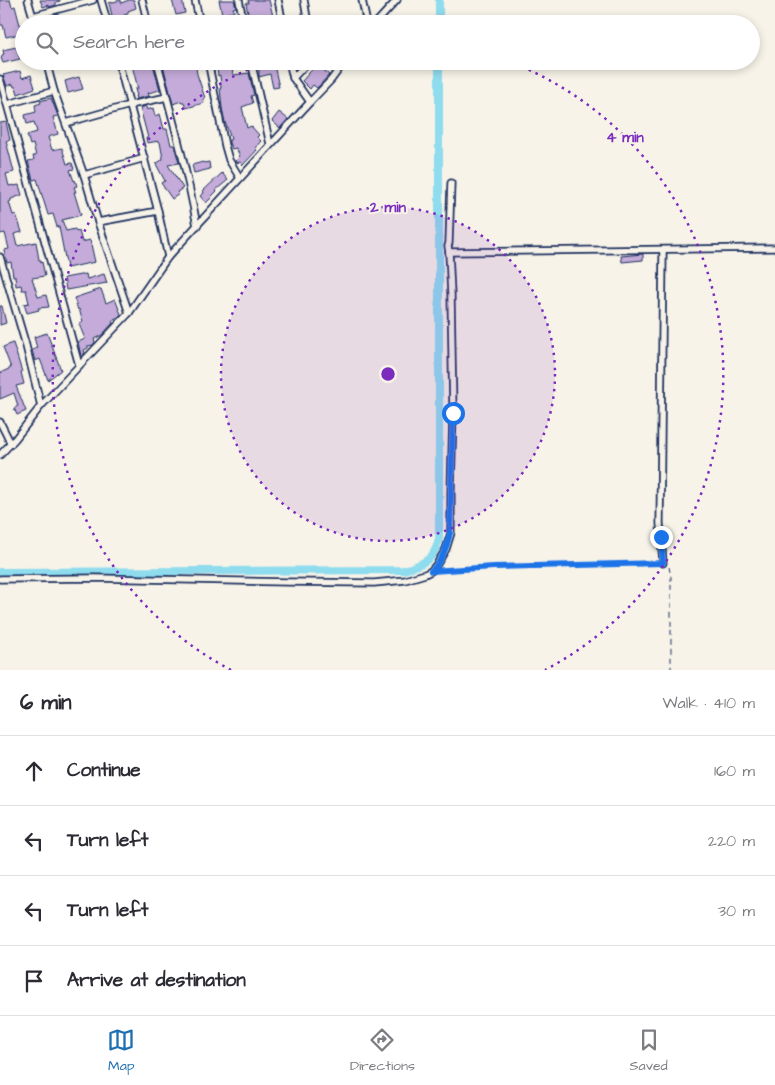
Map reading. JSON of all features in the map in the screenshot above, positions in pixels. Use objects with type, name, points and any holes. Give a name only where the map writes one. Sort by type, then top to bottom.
[{"type":"street","points":[[28,0],[33,15]]},
{"type":"street","points":[[37,15],[93,0]]},
{"type":"street","points":[[101,0],[105,15]]},
{"type":"street","points":[[142,0],[146,15]]},
{"type":"street","points":[[195,0],[198,15]]},
{"type":"street","points":[[239,0],[243,15]]},
{"type":"street","points":[[278,0],[281,15]]},
{"type":"street","points":[[304,0],[306,15]]},
{"type":"street","points":[[362,0],[365,15]]},
{"type":"street","points":[[383,15],[397,0]]},
{"type":"street","points":[[49,70],[129,313]]},
{"type":"street","points":[[120,70],[145,158],[168,257]]},
{"type":"street","points":[[160,70],[186,170],[197,226]]},
{"type":"street","points":[[210,70],[224,146],[229,160],[240,178]]},
{"type":"street","points":[[254,70],[270,144]]},
{"type":"street","points":[[291,70],[293,78],[310,102]]},
{"type":"street","points":[[293,78],[301,70]]},
{"type":"street","points":[[0,455],[41,406],[129,313],[168,257],[339,70]]},
{"type":"street","points":[[0,79],[79,365]]},
{"type":"street","points":[[8,104],[54,90]]},
{"type":"street","points":[[66,123],[167,97]]},
{"type":"street","points":[[84,175],[145,158]]},
{"type":"street","points":[[0,578],[374,583],[406,580],[431,571],[446,549],[452,524],[453,413],[448,245],[451,183]]},
{"type":"street","points":[[98,222],[158,211]]},
{"type":"street","points":[[449,252],[775,248]]},
{"type":"street","points":[[663,250],[660,523],[663,563]]},
{"type":"street","points":[[0,257],[25,342],[41,406]]},
{"type":"street","points":[[0,422],[10,444]]},
{"type":"path","points":[[431,571],[494,567],[668,564],[671,577],[671,670]]},
{"type":"building","points":[[0,0],[10,0],[12,7],[15,6],[17,15],[15,15],[15,35],[6,37],[3,25],[0,25]]},
{"type":"building","points":[[40,0],[60,1],[56,2],[56,5],[43,7]]},
{"type":"building","points":[[121,0],[121,3],[134,0],[136,8],[128,11],[128,14],[112,15],[109,3]]},
{"type":"building","points":[[172,0],[182,0],[185,13],[176,15]]},
{"type":"building","points":[[219,0],[234,0],[236,7],[233,8],[234,12],[222,14]]},
{"type":"building","points":[[248,0],[269,0],[273,15],[248,15],[246,3],[249,3]]},
{"type":"building","points":[[15,47],[15,60],[3,63],[1,58],[4,54],[3,50]]},
{"type":"building","points":[[133,70],[154,70],[160,90],[148,93],[149,96],[136,99],[135,89],[138,89]]},
{"type":"building","points":[[164,70],[196,70],[205,98],[203,99],[204,103],[186,108],[184,102],[181,101],[173,104]]},
{"type":"building","points":[[217,70],[232,70],[233,75],[249,73],[254,95],[251,96],[253,103],[242,107],[247,128],[251,126],[259,135],[257,137],[261,141],[255,148],[257,150],[243,165],[240,162],[236,163],[235,161],[240,156],[236,148],[232,149],[229,143],[231,139],[222,108],[220,75],[218,76]]},
{"type":"building","points":[[259,70],[275,70],[279,87],[273,88],[270,74],[259,77]]},
{"type":"building","points":[[312,70],[324,70],[329,75],[317,88],[313,85],[310,89],[302,81]]},
{"type":"building","points":[[20,71],[22,78],[31,75],[35,88],[18,94],[13,84],[7,86],[3,75]]},
{"type":"building","points":[[79,77],[83,89],[68,93],[65,81]]},
{"type":"building","points":[[51,98],[58,116],[53,117],[58,134],[48,137],[52,150],[62,148],[67,164],[72,163],[74,169],[70,170],[77,186],[74,187],[76,192],[74,192],[81,215],[62,220],[66,231],[75,229],[76,232],[79,231],[82,242],[90,240],[95,262],[67,268],[59,227],[57,227],[53,214],[48,215],[37,179],[33,180],[28,161],[34,160],[33,156],[36,156],[33,144],[30,145],[27,135],[37,132],[34,122],[27,124],[25,115],[36,112],[35,105],[41,103],[40,101]]},
{"type":"building","points":[[146,106],[147,110],[153,108],[155,116],[160,114],[164,129],[167,129],[171,145],[174,145],[179,163],[168,165],[183,188],[172,199],[161,183],[165,181],[156,164],[163,159],[160,142],[147,143],[146,138],[148,138],[140,108]]},
{"type":"building","points":[[279,112],[288,119],[280,128],[272,121]]},
{"type":"building","points":[[6,122],[10,140],[6,141],[14,172],[6,174],[9,186],[19,185],[22,195],[11,199],[9,202],[13,215],[16,214],[22,232],[14,234],[17,246],[36,242],[39,260],[42,262],[45,276],[32,278],[38,297],[46,295],[49,307],[38,308],[39,310],[27,313],[24,304],[29,303],[26,290],[22,290],[21,285],[16,286],[11,262],[7,263],[4,250],[9,249],[5,233],[0,234],[0,123]]},
{"type":"building","points":[[209,162],[210,169],[194,173],[192,165]]},
{"type":"building","points":[[222,173],[228,180],[216,190],[206,203],[200,196]]},
{"type":"building","points":[[643,254],[643,260],[622,262],[621,256]]},
{"type":"building","points":[[86,274],[87,279],[104,274],[107,283],[66,290],[64,278]]},
{"type":"building","points":[[101,289],[106,303],[115,299],[121,314],[112,321],[113,323],[102,335],[94,339],[93,345],[88,346],[84,350],[85,353],[81,356],[78,342],[85,339],[79,324],[83,322],[74,298]]},
{"type":"building","points":[[0,306],[2,306],[6,323],[0,325]]},
{"type":"building","points":[[47,333],[61,370],[48,380],[40,359],[35,361],[32,350],[37,348],[34,337]]},
{"type":"building","points":[[13,343],[24,384],[16,386],[26,411],[17,415],[14,408],[18,406],[14,393],[0,399],[0,373],[11,368],[3,347]]},
{"type":"waterway","points":[[439,0],[439,15]]},
{"type":"waterway","points":[[0,572],[404,570],[430,558],[436,549],[439,538],[439,70]]},
{"type":"route","points":[[453,413],[452,524],[446,549],[431,571],[494,567],[663,563],[661,537]]}]
